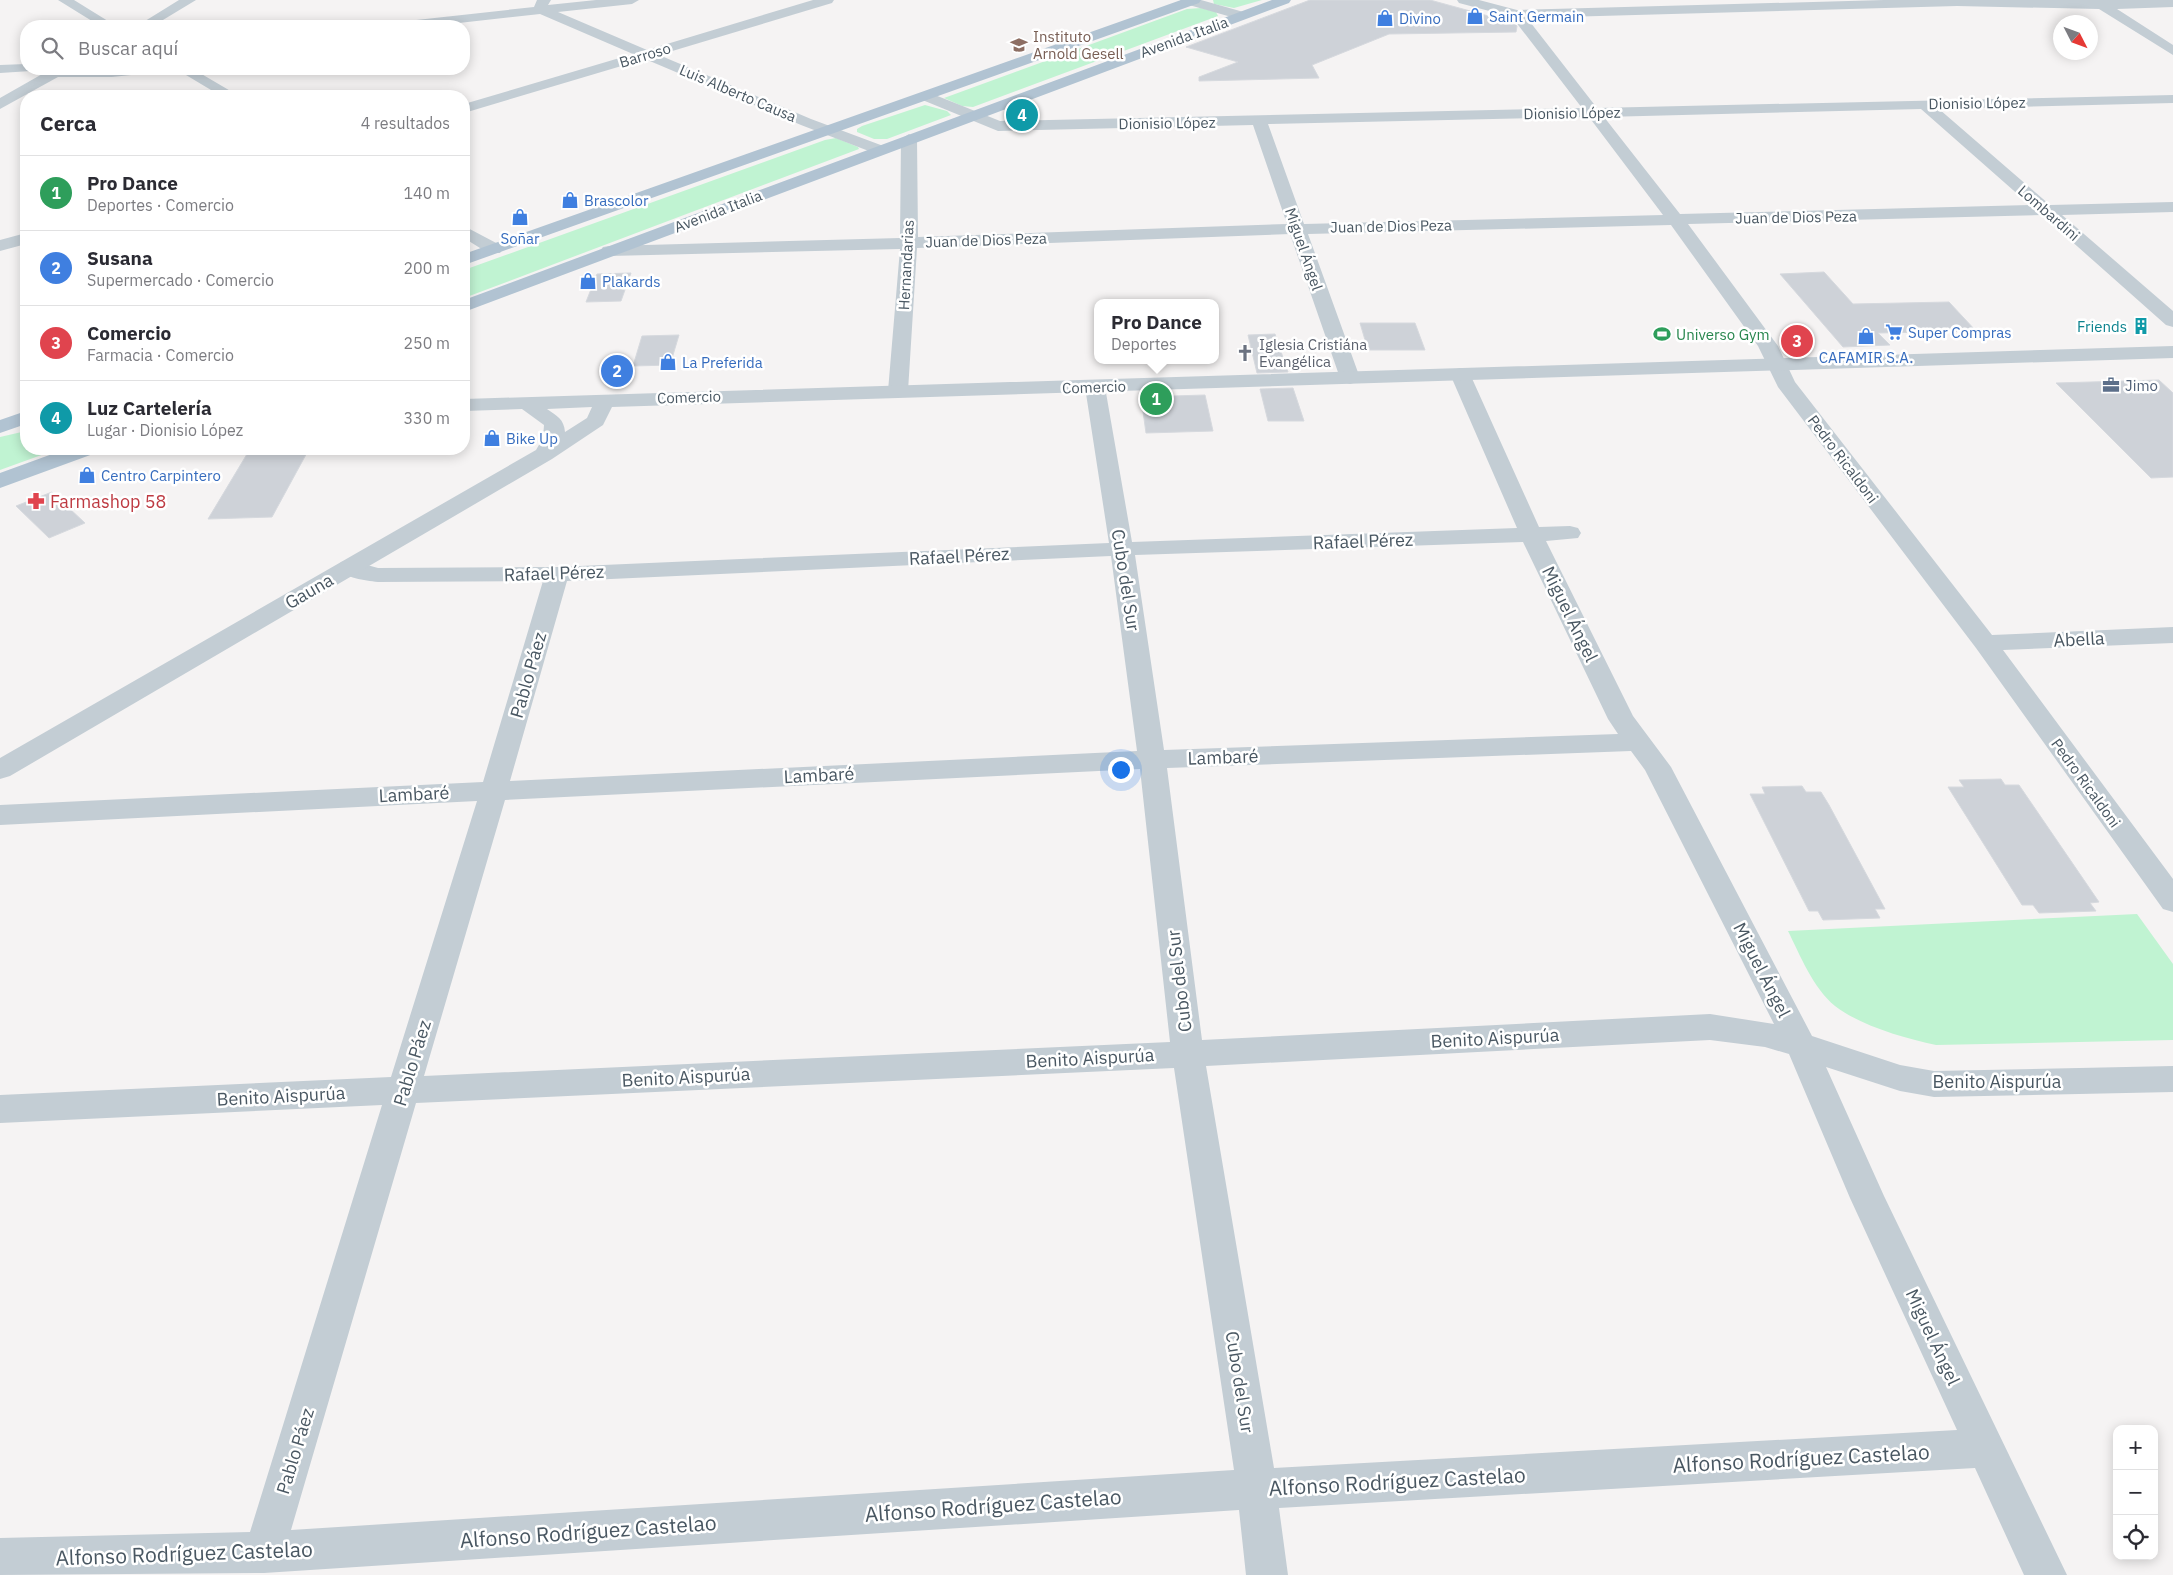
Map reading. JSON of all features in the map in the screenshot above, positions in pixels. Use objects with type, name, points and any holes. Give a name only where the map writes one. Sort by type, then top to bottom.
[{"type":"main road","name":"Avenida Italia","points":[[470,258],[1191,0]]},
{"type":"main road","name":"Avenida Italia","points":[[470,304],[1284,0]]},
{"type":"main road","points":[[0,481],[69,455]]},
{"type":"street","points":[[65,0],[99,20]]},
{"type":"street","points":[[155,20],[189,0]]},
{"type":"street","points":[[439,20],[543,5],[632,0]]},
{"type":"street","name":"Barroso","points":[[470,107],[827,0]]},
{"type":"street","points":[[1191,0],[1242,16]]},
{"type":"street","points":[[1464,0],[1517,14],[1948,2],[2173,3]]},
{"type":"street","points":[[2098,2],[2173,51]]},
{"type":"street","name":"Luis Alberto Causa","points":[[543,5],[646,54],[806,122],[880,150]]},
{"type":"street","name":"Pedro Ricaldoni","points":[[1517,14],[1676,220],[1768,346],[1785,383],[1985,643],[2173,902]]},
{"type":"street","points":[[0,69],[20,68]]},
{"type":"street","points":[[22,90],[45,75]]},
{"type":"street","points":[[194,75],[221,90]]},
{"type":"street","points":[[0,104],[20,91]]},
{"type":"street","points":[[925,96],[972,116]]},
{"type":"street","name":"Dionisio López","points":[[972,116],[998,126],[2173,99]]},
{"type":"street","name":"Lombardini","points":[[1924,104],[2173,321]]},
{"type":"street","name":"Miguel Ángel","points":[[1259,121],[1350,378]]},
{"type":"street","name":"Hernandarias","points":[[898,391],[909,243],[909,139]]},
{"type":"street","name":"Juan de Dios Peza","points":[[609,251],[909,243],[1297,229],[2173,207]]},
{"type":"street","points":[[470,235],[494,249]]},
{"type":"street","points":[[0,246],[20,240]]},
{"type":"street","name":"Comercio","points":[[470,405],[898,391],[1095,387],[2173,352]]},
{"type":"street","name":"Miguel Ángel","points":[[1460,374],[1532,536],[1622,719],[1657,767],[1801,1046],[1867,1198],[2046,1575]]},
{"type":"street","name":"Cubo del Sur","points":[[1095,387],[1122,548],[1152,759],[1188,1054],[1257,1489],[1267,1575]]},
{"type":"street","name":"Gauna","points":[[0,770],[544,454],[596,421],[605,400]]},
{"type":"street","points":[[525,402],[554,423],[554,438],[544,454]]},
{"type":"street","name":"Rafael Pérez","points":[[349,567],[362,573],[394,576],[557,574],[1122,548],[1532,536],[1570,533]]},
{"type":"street","name":"Pablo Páez","points":[[264,1552],[494,790],[557,574]]},
{"type":"street","name":"Abella","points":[[1985,643],[2173,635]]},
{"type":"street","name":"Lambaré","points":[[0,815],[1152,759],[1638,742]]},
{"type":"street","name":"Benito Aispurúa","points":[[0,1109],[1188,1054],[1710,1027],[1765,1034],[1900,1078],[1934,1084],[2173,1079]]},
{"type":"street","name":"Alfonso Rodríguez Castelao","points":[[0,1560],[264,1552],[1257,1489],[1985,1448]]},
{"type":"green space","points":[[1213,0],[1262,0],[1234,8],[1214,4]]},
{"type":"green space","points":[[1201,8],[1216,12],[1218,16],[973,107],[962,106],[944,98],[1187,9]]},
{"type":"green space","points":[[925,105],[947,111],[951,115],[887,139],[874,139],[857,132],[857,129],[862,126]]},
{"type":"green space","points":[[836,138],[859,149],[470,296],[470,268],[825,140]]},
{"type":"green space","points":[[20,432],[20,455],[41,455],[0,470],[0,437]]},
{"type":"green space","points":[[2137,914],[2173,964],[2173,1040],[1936,1045],[1910,1039],[1857,1020],[1827,999],[1802,961],[1788,931]]},
{"type":"building","points":[[1310,0],[1430,0],[1514,23],[1517,26],[1516,32],[1389,34],[1312,65],[1319,78],[1199,81],[1199,77],[1238,62],[1186,47]]},
{"type":"building","points":[[1824,272],[1853,304],[1949,302],[1976,331],[1878,333],[1890,345],[1843,347],[1780,274]]},
{"type":"building","points":[[631,273],[621,301],[586,302],[597,274]]},
{"type":"building","points":[[1360,323],[1415,323],[1425,350],[1368,350]]},
{"type":"building","points":[[1275,334],[1288,372],[1257,373],[1248,335]]},
{"type":"building","points":[[679,335],[670,365],[633,366],[642,336]]},
{"type":"building","points":[[2159,380],[2173,393],[2173,477],[2151,478],[2056,383]]},
{"type":"building","points":[[1293,388],[1304,421],[1268,421],[1260,389]]},
{"type":"building","points":[[1205,395],[1213,431],[1146,433],[1141,397]]},
{"type":"building","points":[[246,455],[306,455],[272,517],[208,519]]},
{"type":"building","points":[[52,492],[85,523],[49,538],[16,506]]},
{"type":"building","points":[[2001,779],[2005,785],[2019,785],[2099,902],[2090,903],[2096,911],[2039,913],[2033,905],[2022,905],[1948,787],[1964,787],[1959,780]]},
{"type":"building","points":[[1802,786],[1806,792],[1821,792],[1829,805],[1885,909],[1875,909],[1880,918],[1823,920],[1818,911],[1809,911],[1750,794],[1765,794],[1762,787]]},
{"type":"place","name":"Saint Germain","points":[[1475,16]]},
{"type":"place","name":"Divino","points":[[1385,18]]},
{"type":"place","name":"Instituto Arnold Gesell","points":[[1019,45]]},
{"type":"place","name":"Luz Cartelería","points":[[1022,115]]},
{"type":"place","name":"Brascolor","points":[[570,200]]},
{"type":"place","name":"Soñar","points":[[520,217]]},
{"type":"place","name":"Plakards","points":[[588,281]]},
{"type":"place","name":"Friends","points":[[2141,326]]},
{"type":"place","name":"Super Compras","points":[[1894,332]]},
{"type":"place","name":"Universo Gym","points":[[1662,334]]},
{"type":"place","name":"CAFAMIR S.A.","points":[[1866,336]]},
{"type":"place","name":"Comercio","points":[[1797,341]]},
{"type":"place","name":"Iglesia Cristiána Evangélica","points":[[1245,353]]},
{"type":"place","name":"La Preferida","points":[[668,362]]},
{"type":"place","name":"Susana","points":[[617,371]]},
{"type":"place","name":"Jimo","points":[[2111,385]]},
{"type":"place","name":"Pro Dance","points":[[1156,399]]},
{"type":"place","name":"Bike Up","points":[[492,438]]},
{"type":"place","name":"Centro Carpintero","points":[[87,475]]},
{"type":"place","name":"Farmashop 58","points":[[36,501]]}]
